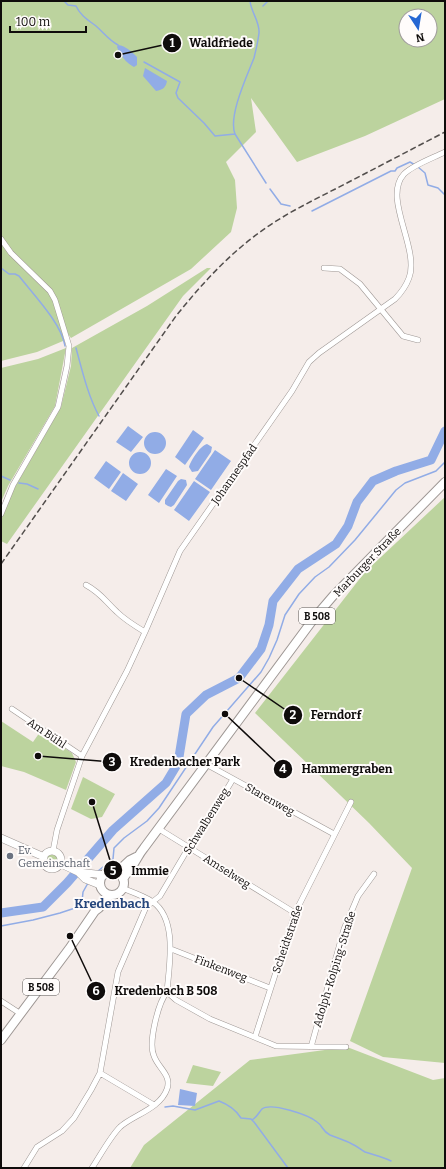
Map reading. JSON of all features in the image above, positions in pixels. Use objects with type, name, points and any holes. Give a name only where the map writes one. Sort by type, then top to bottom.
[{"type":"main road","name":"Marburger Straße","points":[[123,879],[127,871],[133,866],[136,857],[159,829],[296,643],[333,596],[445,482]]},
{"type":"main road","points":[[1,838],[44,857]]},
{"type":"main road","points":[[53,851],[60,855],[61,864],[56,869],[49,869],[44,863],[44,857],[47,853],[53,851]]},
{"type":"main road","name":"Marburger Straße","points":[[116,872],[136,857]]},
{"type":"main road","points":[[61,864],[70,867],[85,879],[105,890],[118,893],[122,888]]},
{"type":"main road","points":[[78,872],[104,875]]},
{"type":"main road","name":"B 508","points":[[1,1040],[69,949],[95,911],[95,906],[105,890],[100,882],[104,875],[110,872],[116,872]]},
{"type":"main road","points":[[116,872],[123,879]]},
{"type":"main road","name":"B 508","points":[[122,888],[123,879]]},
{"type":"street","name":"Johannespfad","points":[[53,851],[57,830],[82,756],[127,671],[180,551],[292,391],[308,362],[395,299],[403,290],[409,278],[411,267],[410,254],[396,195],[399,182],[405,174],[414,167],[445,152]]},
{"type":"street","points":[[1,240],[11,253],[50,291],[55,300],[69,346],[68,366],[58,407],[13,485],[1,514]]},
{"type":"street","points":[[324,268],[340,269],[360,284],[403,336],[418,340]]},
{"type":"street","points":[[86,585],[96,590],[127,622],[145,632]]},
{"type":"street","name":"Am Bühl","points":[[12,709],[82,756]]},
{"type":"street","name":"Starenweg","points":[[206,764],[334,834]]},
{"type":"street","name":"Schwalbenweg","points":[[24,1168],[37,1146],[62,1131],[74,1118],[91,1090],[100,1073],[118,972],[146,907],[160,896],[186,852],[191,848],[233,779]]},
{"type":"street","name":"Scheidtstraße","points":[[255,1037],[295,913],[350,802]]},
{"type":"street","name":"Amselweg","points":[[159,829],[295,913]]},
{"type":"street","name":"Adolph-Kolping-Straße","points":[[311,1047],[344,929],[358,896],[374,874]]},
{"type":"street","points":[[92,1168],[120,1127],[154,1105],[164,1095],[168,1082],[163,1069],[154,1057],[151,1046],[162,998],[167,992],[171,949],[167,926],[160,909],[153,902],[122,888]]},
{"type":"street","name":"Finkenweg","points":[[171,949],[270,988]]},
{"type":"street","points":[[167,992],[176,1000],[210,1019],[276,1046],[346,1047]]},
{"type":"street","points":[[1,1001],[21,1014]]},
{"type":"street","points":[[100,1073],[154,1105]]},
{"type":"green space","points":[[1,1],[445,1],[445,99],[365,136],[297,162],[251,98],[256,132],[226,162],[235,180],[237,208],[231,232],[191,269],[71,338],[64,329],[63,341],[37,352],[1,361]]},
{"type":"green space","points":[[207,268],[211,268],[183,296],[7,544],[1,541],[1,520],[15,487],[61,407],[71,366],[72,348],[147,306]]},
{"type":"green space","points":[[66,348],[55,406],[8,486],[1,502],[1,368],[38,359]]},
{"type":"green space","points":[[445,497],[445,1063],[383,1057],[350,1041],[412,868],[369,823],[255,713],[365,572]]},
{"type":"green space","points":[[1,721],[33,742],[40,732],[72,753],[76,762],[66,790],[24,772],[1,766]]},
{"type":"green space","points":[[83,777],[115,794],[102,817],[91,819],[71,809]]},
{"type":"green space","points":[[52,851],[58,854],[61,860],[58,866],[52,869],[46,866],[43,860],[46,854]]},
{"type":"green space","points":[[347,1047],[433,1080],[445,1078],[445,1168],[130,1168],[144,1145],[250,1060]]},
{"type":"green space","points":[[193,1065],[221,1072],[213,1086],[186,1083]]},
{"type":"water","points":[[118,45],[131,51],[137,57],[137,65],[134,67],[126,61],[118,50]]},
{"type":"water","points":[[145,68],[167,81],[164,88],[156,91],[143,76]]},
{"type":"water","points":[[128,426],[143,437],[131,452],[116,442]]},
{"type":"water","points":[[193,430],[204,438],[185,465],[175,457]]},
{"type":"water","points":[[155,432],[163,435],[166,443],[163,451],[155,454],[147,451],[144,443],[147,435]]},
{"type":"water","points":[[207,444],[212,447],[211,452],[198,471],[192,472],[189,467],[192,461],[199,450]]},
{"type":"water","points":[[215,450],[231,461],[211,490],[195,479]]},
{"type":"water","points":[[140,452],[148,455],[151,463],[148,471],[140,474],[132,471],[129,463],[132,455]]},
{"type":"water","points":[[106,461],[121,472],[109,489],[94,478]]},
{"type":"water","points":[[166,469],[177,476],[159,503],[148,495]]},
{"type":"water","points":[[123,473],[138,484],[126,501],[111,491]]},
{"type":"water","points":[[181,479],[186,480],[187,485],[174,505],[171,507],[168,506],[165,504],[165,500]]},
{"type":"water","points":[[194,481],[210,492],[189,521],[174,510]]},
{"type":"water","points":[[180,1089],[197,1093],[195,1106],[178,1105]]},
{"type":"waterway","points":[[64,1],[68,5],[76,6],[84,17],[118,45]]},
{"type":"waterway","points":[[235,134],[234,117],[236,107],[254,58],[259,33],[258,25],[250,1]]},
{"type":"waterway","points":[[263,6],[268,1]]},
{"type":"waterway","points":[[144,62],[180,82],[176,93],[178,98],[215,136],[235,134],[266,183]]},
{"type":"waterway","points":[[312,211],[391,171],[395,171],[397,168],[410,162],[415,165]]},
{"type":"waterway","points":[[418,167],[425,173],[428,185],[438,188],[445,195]]},
{"type":"waterway","points":[[270,189],[281,204],[290,206]]},
{"type":"waterway","points":[[1,268],[9,274],[19,276],[39,300],[59,328],[65,346]]},
{"type":"waterway","points":[[76,348],[88,391],[99,416]]},
{"type":"waterway","points":[[1,913],[43,907],[67,883],[113,830],[166,783],[178,763],[186,714],[206,695],[239,678],[261,649],[269,625],[273,601],[298,569],[336,544],[348,526],[357,502],[373,481],[396,471],[431,460],[445,431]]},
{"type":"waterway","points":[[98,871],[113,859],[114,848],[124,838],[147,821],[159,808],[213,727],[261,672],[277,640],[285,615],[299,594],[315,577],[329,567],[355,540],[396,490],[405,483],[436,471],[445,462]]},
{"type":"waterway","points":[[1,476],[10,480]]},
{"type":"waterway","points":[[19,483],[27,484],[38,489]]},
{"type":"waterway","points":[[1,926],[33,920],[75,908],[82,902],[83,892],[88,883]]},
{"type":"waterway","points":[[165,1107],[173,1106],[195,1110],[219,1101],[222,1102],[234,1110],[241,1118],[251,1119],[288,1168]]},
{"type":"waterway","points":[[252,1120],[262,1109],[267,1107],[290,1110],[313,1119],[325,1132],[330,1135],[356,1146],[365,1152],[391,1161]]},
{"type":"railway","points":[[1,564],[176,316],[205,282],[236,251],[260,232],[291,212],[445,132]]},
{"type":"place","name":"Waldfriede","points":[[118,55]]},
{"type":"place","name":"Ferndorf","points":[[239,678]]},
{"type":"place","name":"Hammergraben","points":[[225,714]]},
{"type":"place","name":"Kredenbacher Park","points":[[38,756]]},
{"type":"place","name":"Immie","points":[[92,802]]},
{"type":"place","name":"Ev. Gemeinschaft","points":[[10,856]]},
{"type":"place","name":"Kredenbach B 508","points":[[70,936]]},
{"type":"district","name":"Kredenbach","points":[[112,903]]}]
